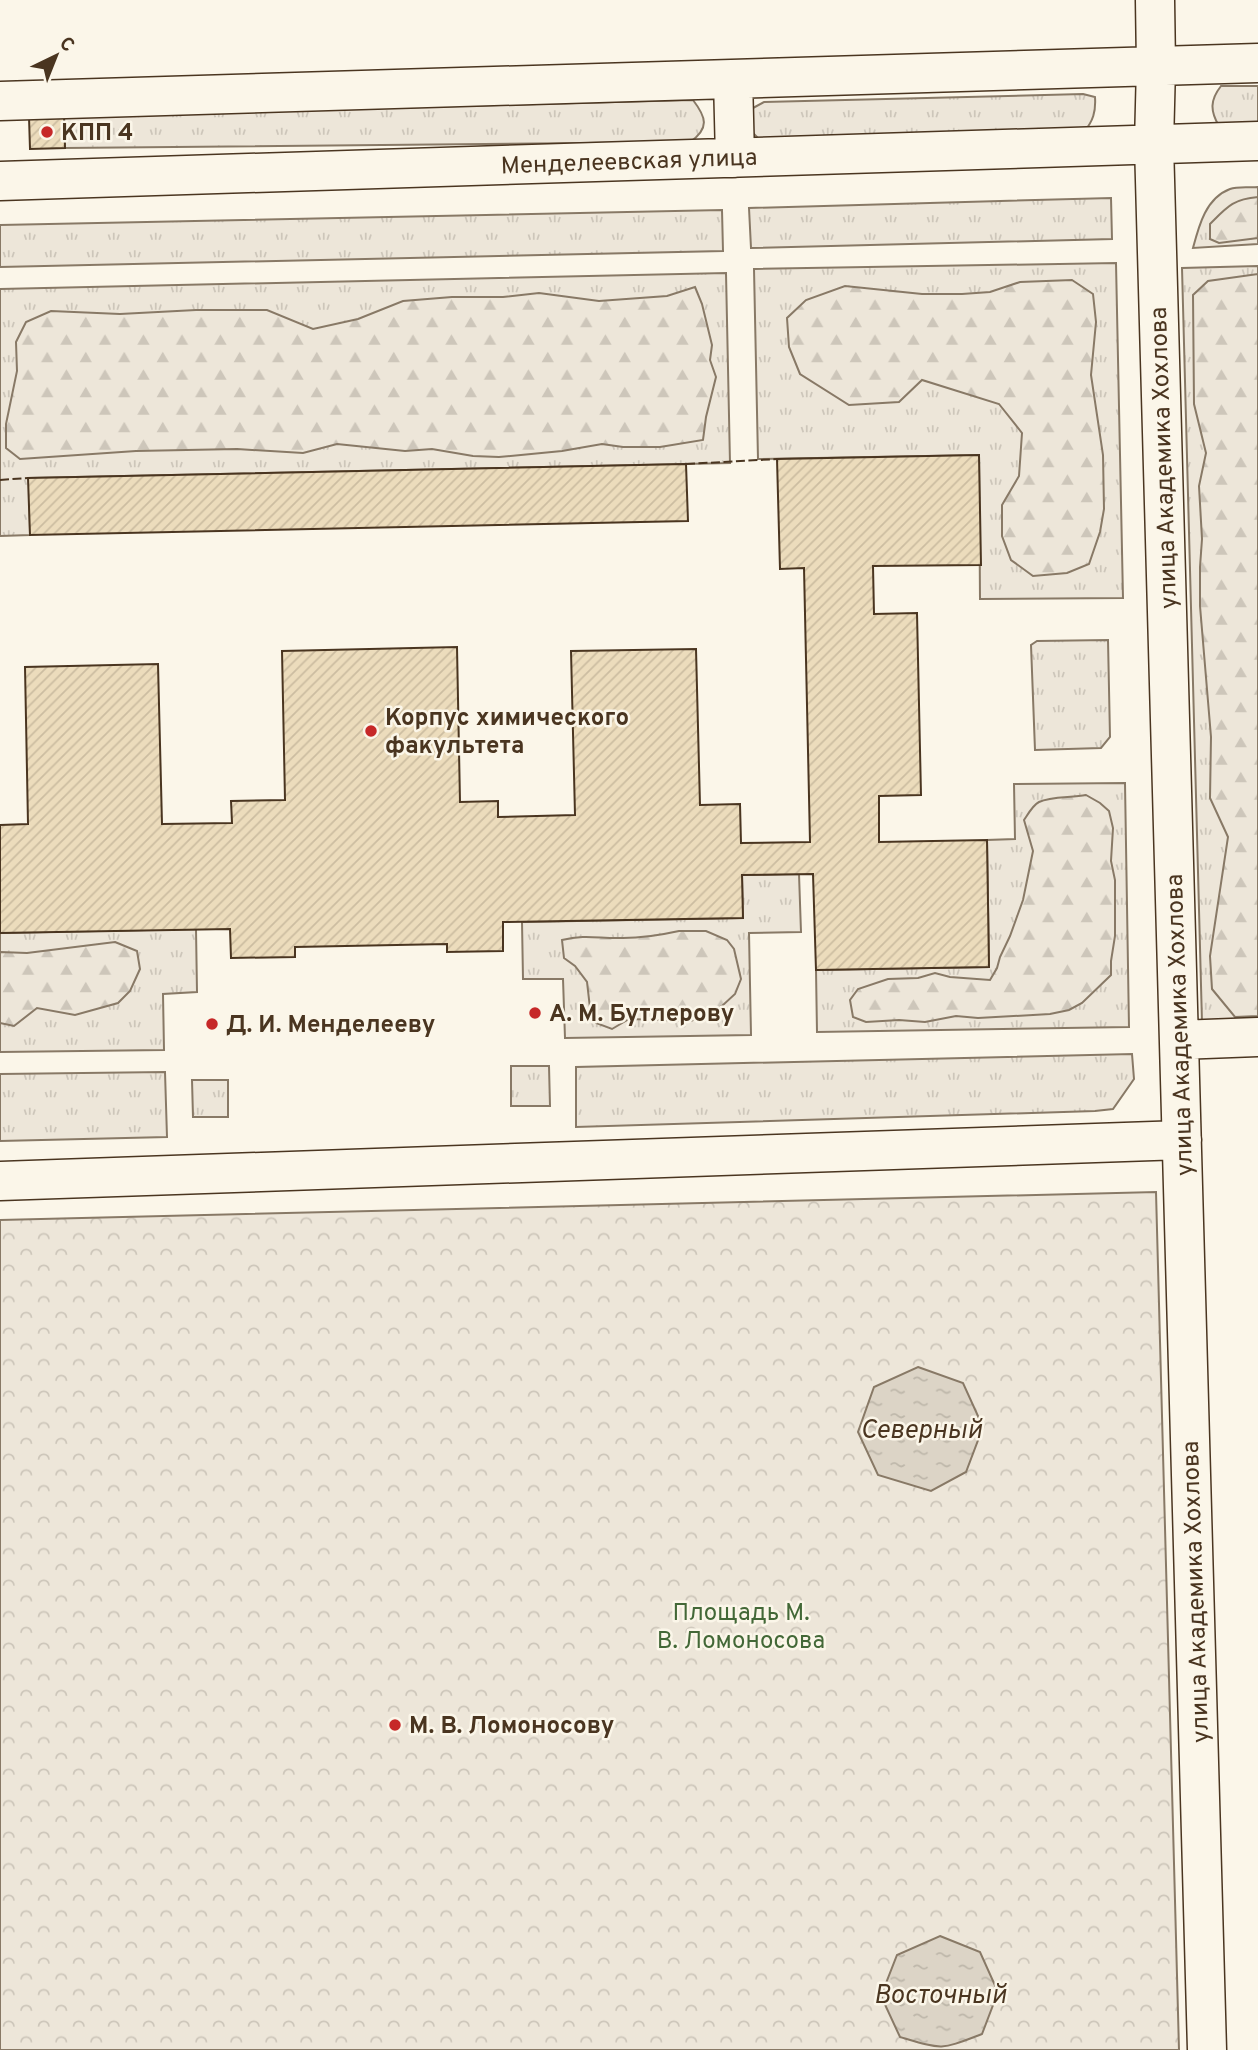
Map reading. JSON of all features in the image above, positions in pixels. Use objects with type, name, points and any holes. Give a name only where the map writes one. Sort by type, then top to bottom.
[{"type":"street","name":"улица Академика Хохлова","points":[[1155,0],[1154,144],[1207,2050]]},
{"type":"street","points":[[0,101],[1258,63]]},
{"type":"street","points":[[733,79],[735,158]]},
{"type":"street","name":"Менделеевская улица","points":[[0,181],[1258,141]]},
{"type":"street","points":[[1179,1040],[1258,1037]]},
{"type":"street","points":[[0,1181],[1182,1140]]},
{"type":"green space","points":[[1221,86],[1258,86],[1258,125],[1219,126],[1212,106]]},
{"type":"green space","points":[[1083,94],[1095,97],[1093,116],[1084,132],[759,139],[749,129],[753,108],[764,102]]},
{"type":"green space","points":[[693,100],[704,122],[701,132],[690,142],[65,148],[64,116]]},
{"type":"green space","points":[[1258,187],[1258,244],[1193,248],[1205,213],[1215,199],[1233,188]]},
{"type":"green space","points":[[1258,197],[1258,238],[1219,243],[1210,239],[1210,224],[1226,209],[1236,202]]},
{"type":"green space","points":[[1111,198],[1112,239],[751,248],[749,208]]},
{"type":"green space","points":[[722,210],[723,251],[0,267],[0,225]]},
{"type":"green space","points":[[1116,263],[1123,598],[980,599],[979,455],[758,459],[754,269]]},
{"type":"green space","points":[[1258,266],[1258,1022],[1202,1023],[1182,268]]},
{"type":"green space","points":[[726,273],[730,463],[29,478],[30,535],[0,536],[0,289]]},
{"type":"green space","points":[[1258,274],[1258,1016],[1235,1017],[1212,989],[1210,956],[1228,837],[1210,798],[1211,737],[1200,606],[1202,539],[1199,486],[1206,453],[1194,404],[1193,295],[1208,281]]},
{"type":"green space","points":[[1072,280],[1093,294],[1096,322],[1091,375],[1103,455],[1104,509],[1100,532],[1089,564],[1067,573],[1033,576],[1011,560],[1002,536],[1002,505],[1019,476],[1022,433],[999,404],[922,380],[899,402],[849,405],[800,374],[789,347],[787,318],[806,300],[845,286],[922,294],[962,294],[990,292],[1020,282]]},
{"type":"green space","points":[[695,287],[712,345],[710,360],[716,377],[703,440],[660,447],[602,444],[499,457],[432,449],[405,451],[337,444],[303,453],[237,449],[136,451],[20,459],[6,448],[6,424],[17,371],[16,342],[26,322],[51,311],[120,314],[267,310],[313,329],[358,319],[403,301],[539,293],[599,301],[667,296]]},
{"type":"green space","points":[[1108,640],[1110,737],[1101,748],[1035,750],[1031,645],[1037,641]]},
{"type":"green space","points":[[1125,783],[1129,1027],[817,1032],[816,970],[989,967],[987,840],[1015,839],[1014,784]]},
{"type":"green space","points":[[1086,795],[1109,811],[1113,828],[1111,861],[1115,880],[1115,936],[1111,975],[1082,1003],[1069,1010],[1050,1014],[978,1018],[956,1016],[925,1022],[866,1022],[853,1017],[850,1000],[858,989],[888,979],[918,978],[935,973],[990,980],[1023,900],[1033,851],[1024,820],[1039,802]]},
{"type":"green space","points":[[799,874],[801,932],[749,933],[751,1035],[565,1038],[563,979],[523,979],[522,922],[743,918],[742,875]]},
{"type":"green space","points":[[196,929],[197,992],[163,994],[164,1050],[0,1052],[0,933]]},
{"type":"green space","points":[[679,931],[706,931],[727,940],[734,949],[741,979],[735,994],[722,1006],[691,1021],[629,1019],[612,1029],[596,1023],[590,1008],[587,982],[575,966],[564,958],[562,940],[637,937]]},
{"type":"green space","points":[[115,942],[137,951],[140,969],[130,991],[118,1003],[75,1015],[37,1008],[14,1026],[0,1023],[0,952],[27,953]]},
{"type":"green space","points":[[1132,1054],[1134,1079],[1113,1109],[576,1127],[576,1067]]},
{"type":"green space","points":[[511,1066],[549,1066],[550,1106],[511,1106]]},
{"type":"green space","points":[[165,1072],[167,1137],[0,1141],[0,1074]]},
{"type":"green space","points":[[192,1080],[228,1080],[228,1117],[193,1117]]},
{"type":"green space","name":"Площадь М. В. Ломоносова","points":[[1156,1192],[1179,2050],[0,2050],[0,1220]]},
{"type":"water","name":"Северный","points":[[918,1367],[963,1383],[983,1427],[966,1472],[931,1491],[878,1475],[858,1432],[874,1387]]},
{"type":"water","name":"Восточный","points":[[940,1936],[980,1952],[998,1992],[982,2034],[958,2043],[934,2046],[900,2037],[881,1996],[897,1955]]},
{"type":"building","name":"КПП 4","points":[[64,116],[65,148],[30,149],[29,117]]},
{"type":"building","name":"Корпус химического факультета","points":[[979,455],[981,565],[873,566],[874,614],[917,613],[921,795],[879,796],[879,842],[987,840],[989,967],[816,970],[813,874],[742,875],[743,918],[503,922],[503,951],[447,952],[447,944],[295,947],[295,957],[231,958],[230,929],[0,933],[0,825],[28,824],[25,667],[158,664],[162,824],[232,823],[231,801],[285,800],[282,651],[457,647],[460,802],[498,801],[498,817],[575,815],[571,651],[696,649],[700,805],[740,804],[741,843],[810,842],[804,568],[780,569],[777,459]]},
{"type":"building","points":[[686,464],[688,521],[30,535],[28,478]]},
{"type":"fence","points":[[686,464],[777,459]]},
{"type":"fence","points":[[0,480],[28,478]]},
{"type":"place","name":"КПП 4","points":[[47,132]]},
{"type":"place","name":"Корпус химического факультета","points":[[371,731]]},
{"type":"place","name":"А. М. Бутлерову","points":[[535,1013]]},
{"type":"place","name":"Д. И. Менделееву","points":[[212,1024]]},
{"type":"place","name":"М. В. Ломоносову","points":[[395,1725]]}]
